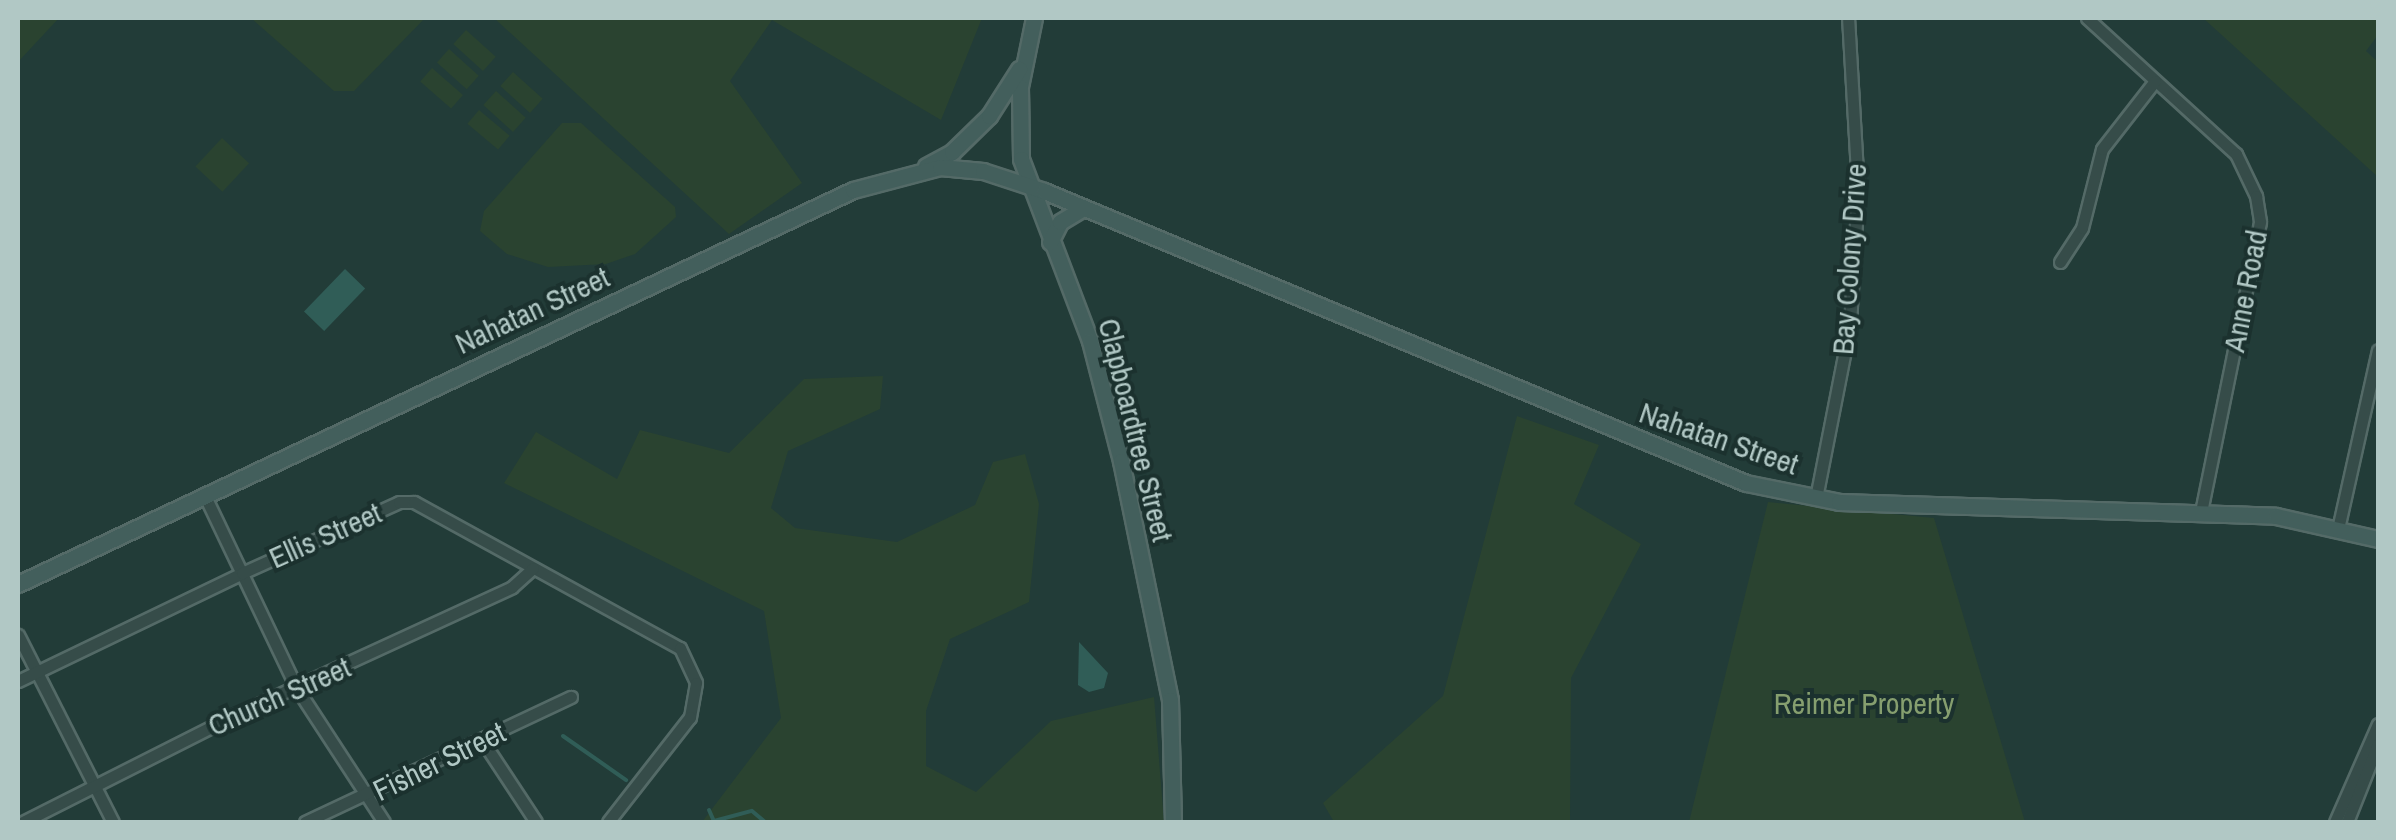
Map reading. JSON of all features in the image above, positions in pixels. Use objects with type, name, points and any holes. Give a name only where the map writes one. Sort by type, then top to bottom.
[{"type":"main road","name":"Clapboardtree Street","points":[[1034,18],[1019,138],[1029,186],[1090,341],[1122,462],[1170,700],[1173,822]]},
{"type":"main road","name":"Clapboardtree Street","points":[[918,169],[952,152],[989,116],[1026,58]]},
{"type":"main road","name":"Nahatan Street","points":[[18,584],[825,202],[918,169],[983,170],[1029,186],[1688,462],[1816,498],[2002,511],[2276,516],[2378,538]]},
{"type":"main road","points":[[1050,242],[1060,222],[1084,208]]},
{"type":"street","name":"Bay Colony Drive","points":[[1816,498],[1850,324],[1858,190],[1848,18]]},
{"type":"street","name":"Anne Road","points":[[2087,18],[2236,154],[2260,222],[2201,512]]},
{"type":"street","points":[[2060,262],[2082,228],[2094,165],[2155,81]]},
{"type":"street","points":[[2338,529],[2378,350]]},
{"type":"street","points":[[204,494],[296,686],[384,822]]},
{"type":"street","name":"Ellis Street","points":[[18,681],[242,572],[399,502],[414,502],[680,648],[696,684],[690,717],[608,822]]},
{"type":"street","name":"Church Street","points":[[23,822],[296,686],[512,588],[532,568]]},
{"type":"street","points":[[18,635],[91,786],[113,822]]},
{"type":"street","name":"Fisher Street","points":[[305,822],[572,697]]},
{"type":"street","points":[[2335,822],[2378,724]]},
{"type":"street","points":[[482,740],[536,822]]},
{"type":"street","points":[[2347,822],[2378,744]]},
{"type":"green space","points":[[18,18],[59,18],[18,62]]},
{"type":"green space","points":[[251,18],[425,18],[354,91],[334,91]]},
{"type":"green space","points":[[494,18],[982,18],[941,120],[772,20],[730,81],[802,183],[729,234]]},
{"type":"green space","points":[[2203,18],[2378,18],[2378,35],[2366,51],[2378,62],[2378,177]]},
{"type":"green space","points":[[466,30],[496,57],[483,71],[453,44]]},
{"type":"green space","points":[[449,49],[479,76],[467,89],[437,62]]},
{"type":"green space","points":[[432,68],[463,95],[451,108],[420,82]]},
{"type":"green space","points":[[513,72],[543,99],[530,113],[500,86]]},
{"type":"green space","points":[[496,91],[526,118],[513,132],[483,105]]},
{"type":"green space","points":[[479,110],[510,136],[498,150],[467,124]]},
{"type":"green space","points":[[562,123],[581,123],[675,207],[676,217],[635,254],[606,264],[548,267],[507,254],[480,231],[484,211]]},
{"type":"green space","points":[[222,138],[249,163],[222,192],[195,167]]},
{"type":"green space","points":[[883,376],[880,409],[788,451],[771,508],[795,528],[897,542],[975,505],[993,462],[1025,454],[1039,504],[1029,602],[950,639],[926,711],[926,766],[976,792],[1051,721],[1154,697],[1164,822],[702,822],[781,718],[764,611],[504,483],[536,432],[617,479],[640,430],[729,453],[804,379]]},
{"type":"green space","points":[[1517,416],[1599,445],[1574,504],[1641,544],[1571,678],[1570,822],[1334,822],[1323,803],[1443,696]]},
{"type":"green space","name":"Reimer Property","points":[[1768,502],[1934,518],[2025,822],[1689,822]]},
{"type":"water","points":[[345,269],[365,288],[324,331],[304,311]]},
{"type":"water","points":[[1079,642],[1108,673],[1104,688],[1089,692],[1078,685]]},
{"type":"waterway","points":[[563,736],[626,780]]},
{"type":"waterway","points":[[709,810],[714,821],[752,811],[765,822]]}]
